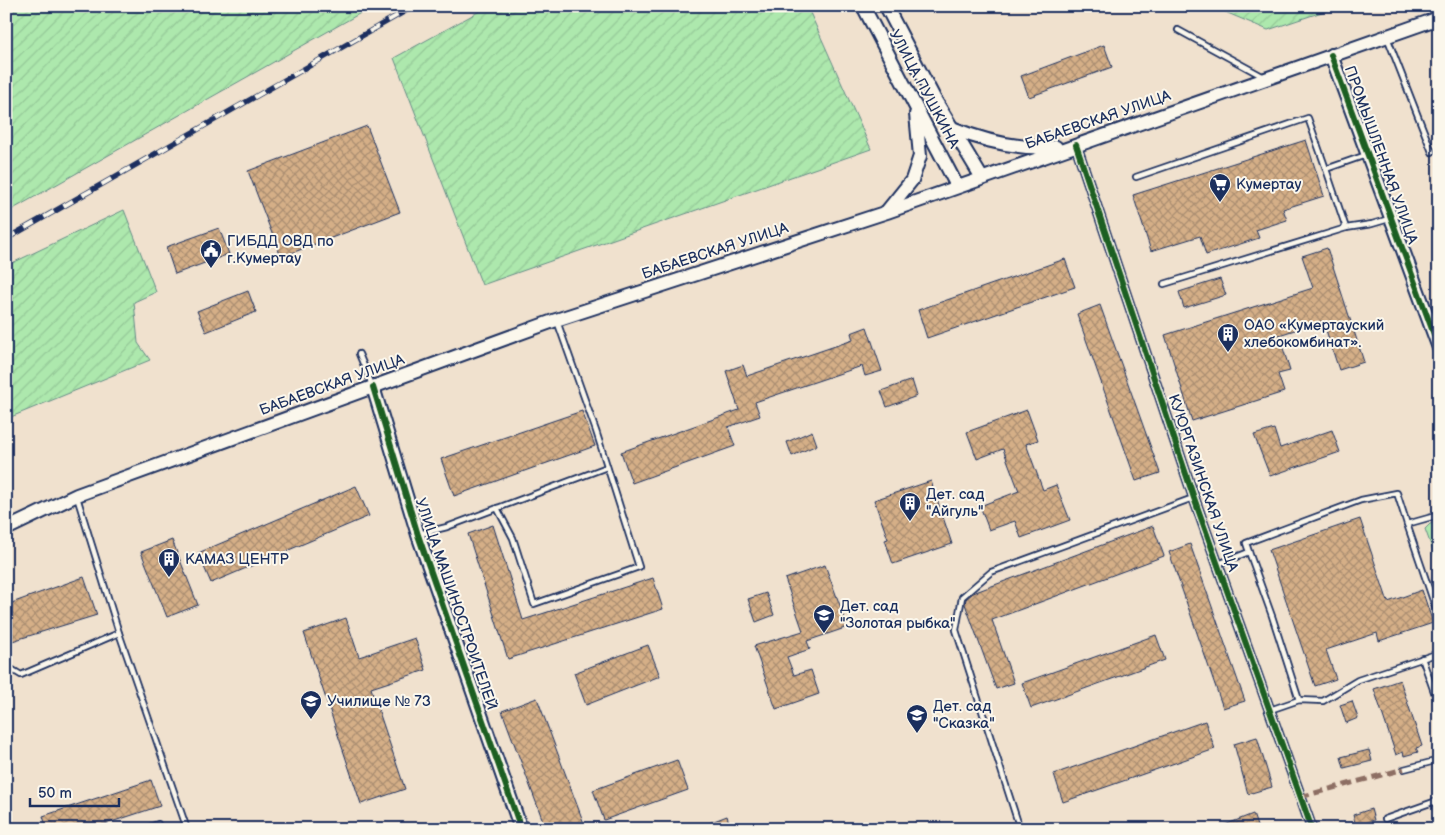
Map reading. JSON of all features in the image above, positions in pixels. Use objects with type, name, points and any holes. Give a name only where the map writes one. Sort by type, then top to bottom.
[{"type":"main road","name":"УЛИЦА ПУШКИНА","points":[[863,6],[958,186]]},
{"type":"main road","name":"УЛИЦА ПУШКИНА","points":[[886,6],[934,98],[982,178]]},
{"type":"main road","name":"БАБАЕВСКАЯ УЛИЦА","points":[[6,529],[77,495],[556,320],[887,212],[1439,18]]},
{"type":"main road","name":"ПРОМЫШЛЕННАЯ УЛИЦА","points":[[1330,56],[1439,348]]},
{"type":"main road","points":[[887,212],[912,180],[920,156],[915,106]]},
{"type":"main road","points":[[952,128],[981,140],[1011,146],[1039,148],[1076,145]]},
{"type":"main road","name":"УЛИЦА МАШИНОСТРОИТЕЛЕЙ","points":[[373,387],[418,535],[521,829]]},
{"type":"street","name":"КУЮРГАЗИНСКАЯ УЛИЦА","points":[[1076,145],[1194,498],[1312,829]]},
{"type":"lane","points":[[1178,30],[1266,78]]},
{"type":"lane","points":[[1386,36],[1432,152]]},
{"type":"lane","points":[[1136,177],[1308,118],[1346,228]]},
{"type":"lane","points":[[1326,169],[1367,155]]},
{"type":"lane","points":[[1164,284],[1346,228],[1372,224],[1391,218]]},
{"type":"lane","points":[[497,508],[513,538],[534,604],[639,567],[616,488],[556,320]]},
{"type":"lane","points":[[359,354],[373,387]]},
{"type":"lane","points":[[418,535],[447,527],[607,467]]},
{"type":"lane","points":[[1299,700],[1246,543],[1361,500],[1397,493],[1439,618]]},
{"type":"lane","points":[[77,495],[119,633],[187,829]]},
{"type":"lane","points":[[1020,829],[956,630],[962,597],[991,572],[1194,498]]},
{"type":"lane","points":[[1407,524],[1439,515]]},
{"type":"lane","points":[[1218,564],[1249,552]]},
{"type":"lane","points":[[6,666],[21,675],[119,633]]},
{"type":"lane","points":[[1270,710],[1299,700],[1323,701],[1358,680],[1439,653]]},
{"type":"lane","points":[[1422,658],[1439,706]]},
{"type":"lane","points":[[1404,769],[1439,760]]},
{"type":"lane","points":[[1385,819],[1439,800]]},
{"type":"lane","points":[[144,829],[158,824]]},
{"type":"green space","points":[[6,6],[373,6],[6,213]]},
{"type":"green space","points":[[489,6],[807,6],[871,149],[482,285],[394,58]]},
{"type":"green space","points":[[1211,6],[1340,6],[1268,30]]},
{"type":"green space","points":[[124,210],[156,292],[134,302],[138,343],[150,360],[6,419],[6,266]]},
{"type":"green space","points":[[1439,521],[1439,567],[1425,529],[1430,524]]},
{"type":"building","points":[[1104,45],[1112,67],[1029,97],[1021,76]]},
{"type":"building","points":[[367,126],[400,212],[281,257],[248,171]]},
{"type":"building","name":"Кумертау","points":[[1306,140],[1324,196],[1283,209],[1287,220],[1256,230],[1259,238],[1206,255],[1200,236],[1151,251],[1133,195]]},
{"type":"building","points":[[219,228],[229,254],[175,274],[166,247]]},
{"type":"building","name":"ОАО «Кумертауский хлебокомбинат».","points":[[1327,248],[1364,362],[1339,370],[1323,321],[1279,335],[1290,371],[1278,374],[1284,392],[1192,421],[1165,335],[1313,288],[1302,256]]},
{"type":"building","points":[[1065,259],[1075,287],[927,338],[918,310]]},
{"type":"building","points":[[1220,279],[1226,295],[1184,308],[1179,292]]},
{"type":"building","points":[[248,291],[256,312],[206,332],[197,311]]},
{"type":"building","points":[[1100,305],[1160,473],[1136,481],[1077,314]]},
{"type":"building","points":[[867,327],[882,371],[865,376],[862,366],[755,402],[760,416],[728,427],[735,446],[632,483],[621,452],[739,410],[726,371],[743,365],[747,376],[853,340],[851,333]]},
{"type":"building","points":[[912,380],[917,396],[887,407],[881,391]]},
{"type":"building","points":[[1027,410],[1038,440],[1026,444],[1043,490],[1056,485],[1070,520],[1021,538],[1015,521],[989,530],[980,506],[1019,491],[1003,449],[977,459],[967,432]]},
{"type":"building","points":[[582,411],[595,446],[454,496],[441,459]]},
{"type":"building","points":[[1274,429],[1280,448],[1332,430],[1340,452],[1270,476],[1254,435]]},
{"type":"building","points":[[812,431],[817,445],[792,456],[787,442]]},
{"type":"building","name":"Дет. сад \"Айгуль\"","points":[[931,481],[952,544],[893,564],[885,540],[888,539],[874,500]]},
{"type":"building","points":[[356,486],[369,516],[211,583],[198,553]]},
{"type":"building","points":[[1360,519],[1388,602],[1422,590],[1433,623],[1379,641],[1377,633],[1326,650],[1336,679],[1315,686],[1269,550]]},
{"type":"building","points":[[493,525],[523,620],[653,578],[663,609],[508,659],[468,534]]},
{"type":"building","points":[[1153,526],[1164,556],[992,620],[1014,683],[996,689],[965,604],[966,599],[973,593]]},
{"type":"building","name":"КАМАЗ ЦЕНТР","points":[[172,540],[198,605],[167,617],[141,552]]},
{"type":"building","points":[[1190,544],[1245,701],[1223,708],[1169,552]]},
{"type":"building","name":"Дет. сад \"Золотая рыбка\"","points":[[825,565],[848,627],[807,641],[810,649],[787,657],[794,675],[811,670],[819,694],[776,709],[754,646],[803,631],[785,579]]},
{"type":"building","points":[[84,577],[97,615],[9,642],[6,634],[6,605]]},
{"type":"building","points":[[766,593],[774,615],[756,622],[748,599]]},
{"type":"building","points":[[346,618],[359,657],[415,638],[426,670],[371,688],[405,789],[361,804],[304,633]]},
{"type":"building","points":[[1156,635],[1165,660],[1031,708],[1022,683]]},
{"type":"building","points":[[648,645],[660,676],[586,705],[574,673]]},
{"type":"building","points":[[1400,680],[1422,746],[1416,748],[1418,752],[1404,756],[1403,752],[1396,755],[1374,689]]},
{"type":"building","points":[[537,698],[586,829],[546,829],[502,711]]},
{"type":"building","points":[[1352,701],[1358,718],[1346,723],[1340,705]]},
{"type":"building","points":[[1205,721],[1215,749],[1063,802],[1054,774]]},
{"type":"building","points":[[1257,737],[1272,787],[1248,794],[1234,744]]},
{"type":"building","points":[[1369,750],[1372,761],[1344,768],[1341,757]]},
{"type":"building","points":[[677,760],[688,790],[604,820],[593,790]]},
{"type":"building","points":[[151,780],[160,806],[90,829],[47,829],[43,816]]},
{"type":"building","points":[[1371,809],[1374,820],[1356,826],[1353,815]]},
{"type":"building","points":[[1253,814],[1258,829],[1217,829],[1217,828]]},
{"type":"building","points":[[727,816],[731,829],[696,828]]},
{"type":"railway","points":[[6,239],[414,6]]},
{"type":"marked path","points":[[1300,797],[1404,769]]},
{"type":"cycle path","points":[[1331,55],[1439,348]]},
{"type":"cycle path","points":[[1076,145],[1194,498],[1312,829]]},
{"type":"cycle path","points":[[373,387],[418,535],[521,829]]},
{"type":"place","name":"Кумертау","points":[[1220,203]]},
{"type":"place","name":"ГИБДД ОВД по г.Кумертау","points":[[211,269]]},
{"type":"place","name":"ОАО «Кумертауский хлебокомбинат».","points":[[1228,353]]},
{"type":"place","name":"Дет. сад \"Айгуль\"","points":[[910,522]]},
{"type":"place","name":"КАМАЗ ЦЕНТР","points":[[169,578]]},
{"type":"place","name":"Дет. сад \"Золотая рыбка\"","points":[[824,634]]},
{"type":"place","name":"Училище № 73","points":[[311,720]]},
{"type":"place","name":"Дет. сад \"Сказка\"","points":[[917,734]]}]
